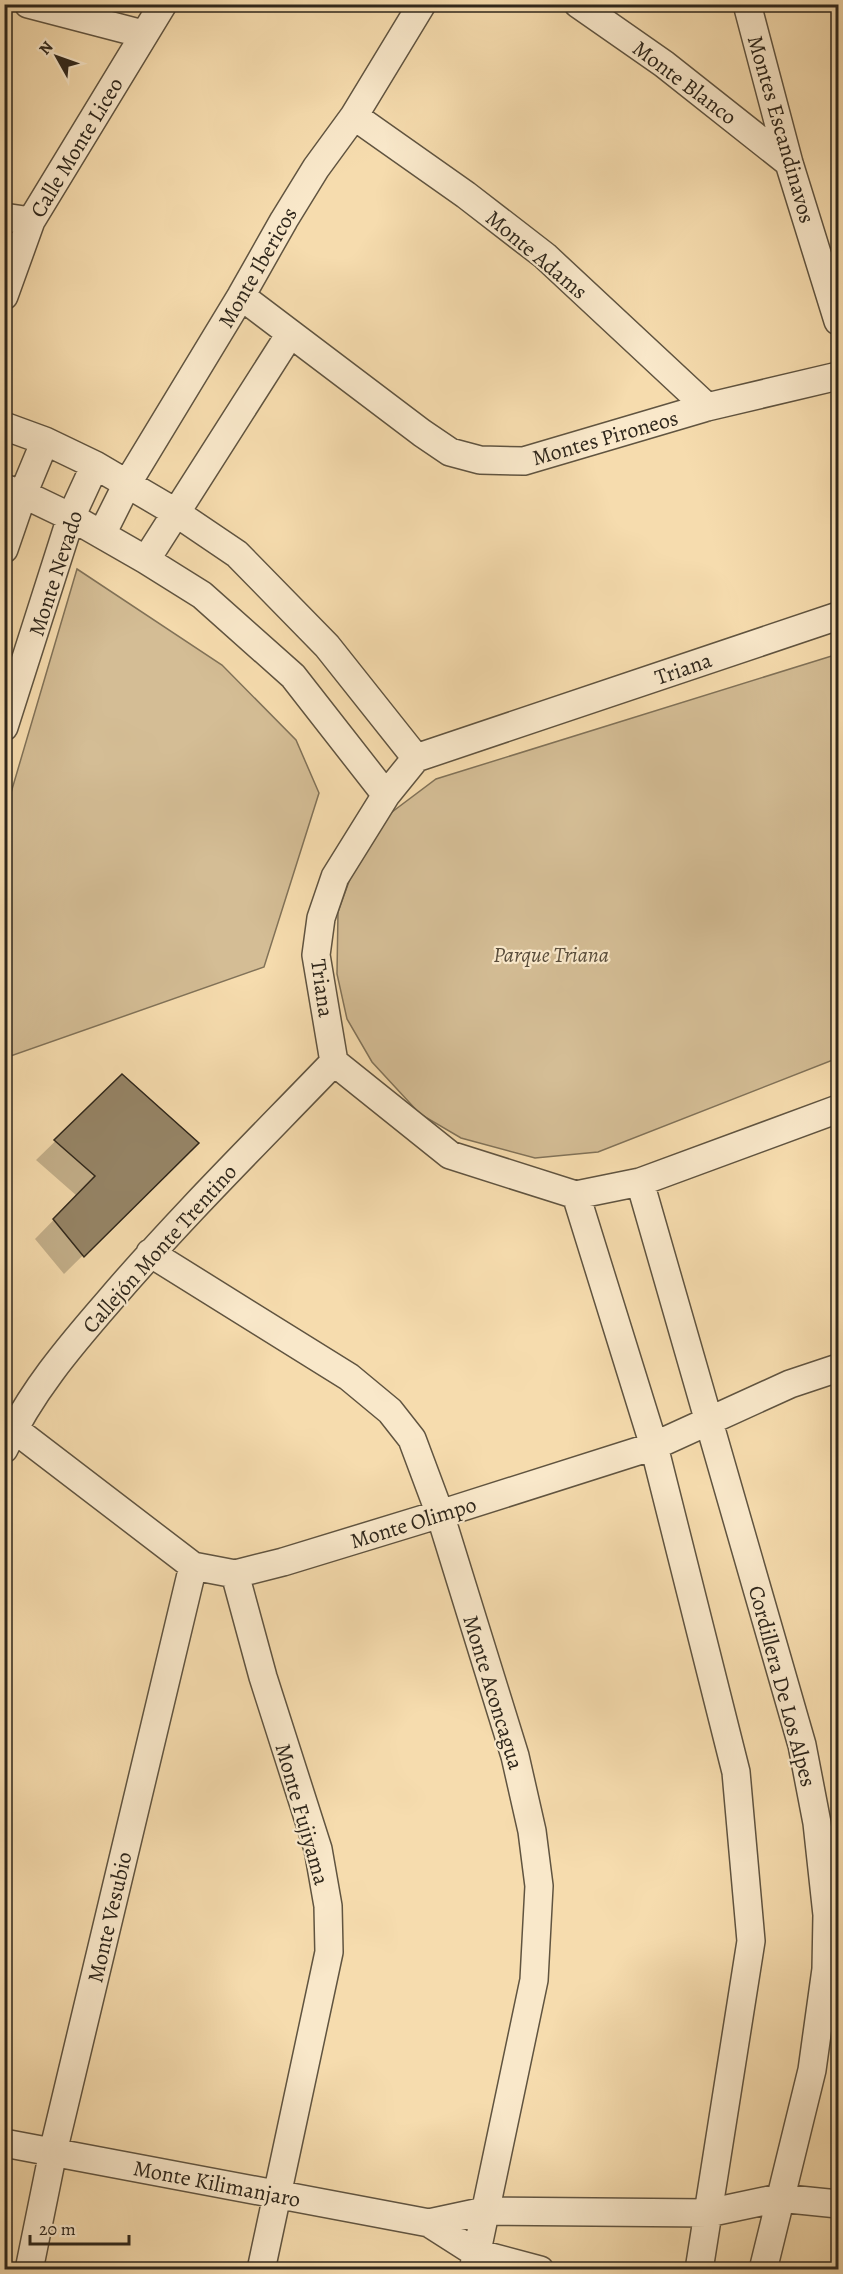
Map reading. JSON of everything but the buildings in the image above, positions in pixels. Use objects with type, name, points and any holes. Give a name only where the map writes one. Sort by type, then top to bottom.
[{"type":"street","points":[[28,4],[143,34]]},
{"type":"street","name":"Calle Monte Liceo","points":[[4,296],[31,221],[163,4]]},
{"type":"street","name":"Monte Ibericos","points":[[102,534],[128,484],[316,168],[354,117],[422,4]]},
{"type":"street","name":"Monte Blanco","points":[[578,4],[664,64],[789,163]]},
{"type":"street","name":"Montes Escandinavos","points":[[747,4],[789,163],[838,321]]},
{"type":"street","name":"Monte Adams","points":[[354,117],[466,195],[545,256],[707,407]]},
{"type":"street","points":[[4,217],[31,221]]},
{"type":"street","name":"Montes Pironeos","points":[[241,296],[450,452],[480,460],[524,461],[707,407],[838,376]]},
{"type":"street","points":[[146,560],[290,334]]},
{"type":"street","points":[[4,426],[45,441],[95,465],[175,512],[237,554],[327,646],[416,758]]},
{"type":"street","points":[[4,549],[14,491],[45,441]]},
{"type":"street","name":"Monte Nevado","points":[[6,720],[71,517],[95,465]]},
{"type":"street","points":[[14,491],[102,534],[202,595],[292,676],[386,795]]},
{"type":"street","name":"Triana","points":[[334,1062],[316,955],[321,918],[335,877],[386,795],[416,758],[838,616]]},
{"type":"street","points":[[334,1062],[450,1155],[576,1195],[640,1182],[838,1109]]},
{"type":"street","name":"Callejón Monte Trentino","points":[[9,1439],[44,1380],[150,1253],[334,1062]]},
{"type":"street","name":"Cordillera De Los Alpes","points":[[640,1182],[802,1744],[817,1823],[827,1914],[826,1969],[812,2070],[763,2270]]},
{"type":"street","points":[[576,1195],[654,1446],[736,1773],[751,1941],[699,2270]]},
{"type":"street","name":"Monte Aconcagua","points":[[150,1253],[349,1377],[390,1411],[412,1439],[440,1514],[514,1756],[532,1831],[539,1886],[534,1980],[475,2261]]},
{"type":"street","name":"Monte Olimpo","points":[[9,1439],[193,1566],[235,1574],[283,1562],[654,1446],[790,1384],[838,1368]]},
{"type":"street","name":"Monte Vesubio","points":[[29,2270],[54,2152],[193,1566]]},
{"type":"street","name":"Monte Fujiyama","points":[[235,1574],[262,1677],[318,1849],[328,1906],[329,1952],[279,2196],[261,2270]]},
{"type":"street","name":"Monte Kilimanjaro","points":[[4,2143],[429,2223],[485,2211],[708,2213],[779,2198],[838,2204]]},
{"type":"street","name":"Monte Kilimanjaro","points":[[429,2223],[475,2261],[540,2270]]},
{"type":"green space","points":[[77,569],[222,665],[296,740],[319,793],[264,967],[5,1058],[5,813]]},
{"type":"green space","name":"Parque Triana","points":[[838,654],[838,1058],[598,1152],[535,1158],[461,1138],[420,1114],[372,1062],[347,1019],[337,974],[338,912],[356,862],[388,815],[436,779]]}]
